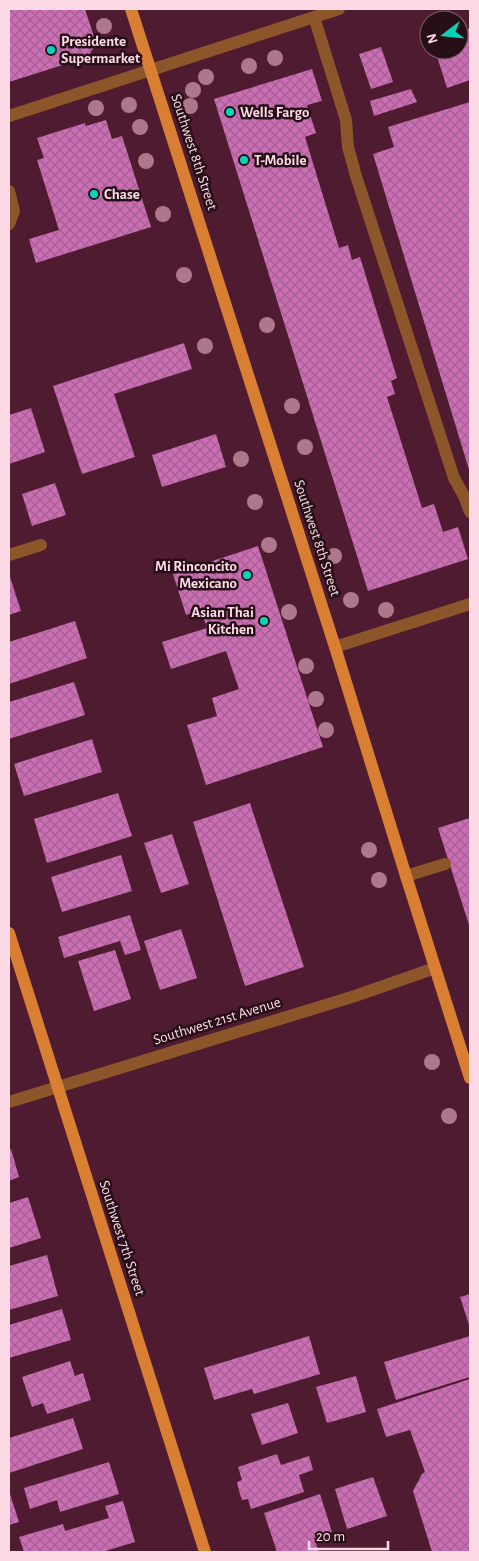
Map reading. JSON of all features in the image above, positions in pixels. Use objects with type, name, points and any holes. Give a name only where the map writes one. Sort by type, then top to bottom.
[{"type":"main road","name":"Southwest 8th Street","points":[[131,9],[469,1073]]},
{"type":"main road","name":"Southwest 7th Street","points":[[9,933],[205,1552]]},
{"type":"street","points":[[9,116],[339,9]]},
{"type":"street","points":[[314,17],[346,120],[348,147],[377,243],[454,478],[470,512]]},
{"type":"street","points":[[9,191],[14,211],[9,224]]},
{"type":"street","points":[[9,555],[41,545]]},
{"type":"street","points":[[335,647],[470,604]]},
{"type":"street","points":[[406,876],[445,864]]},
{"type":"street","name":"Southwest 21st Avenue","points":[[9,1102],[355,996],[435,968]]},
{"type":"building","name":"Presidente Supermarket","points":[[9,9],[85,9],[96,43],[88,57],[9,82]]},
{"type":"building","points":[[469,28],[470,80],[447,88],[438,60],[469,60]]},
{"type":"building","points":[[381,47],[393,82],[371,89],[359,54]]},
{"type":"building","points":[[312,69],[322,101],[307,105],[316,133],[305,137],[339,248],[348,245],[352,260],[360,257],[397,378],[391,381],[395,394],[387,397],[422,508],[434,504],[443,532],[458,527],[468,559],[368,591],[214,99]]},
{"type":"building","points":[[411,89],[417,102],[374,116],[370,101]]},
{"type":"building","points":[[470,102],[470,473],[373,154],[394,147],[388,127]]},
{"type":"building","name":"Chase","points":[[106,120],[112,139],[122,136],[151,227],[36,263],[29,239],[59,230],[37,160],[44,158],[37,138],[85,123],[86,126]]},
{"type":"building","points":[[184,343],[192,369],[114,394],[135,457],[82,474],[53,386]]},
{"type":"building","points":[[31,408],[45,452],[9,464],[9,415]]},
{"type":"building","points":[[216,434],[226,467],[162,487],[152,455]]},
{"type":"building","points":[[55,483],[66,515],[32,526],[22,494]]},
{"type":"building","points":[[258,546],[323,747],[206,785],[187,725],[217,716],[212,698],[239,689],[226,651],[171,669],[162,642],[207,628],[201,610],[186,615],[173,574]]},
{"type":"building","points":[[9,574],[21,611],[9,615]]},
{"type":"building","points":[[75,621],[87,658],[9,684],[9,642]]},
{"type":"building","points":[[74,682],[85,715],[9,739],[9,702]]},
{"type":"building","points":[[92,739],[102,772],[24,796],[14,764]]},
{"type":"building","points":[[118,793],[132,836],[47,863],[34,819]]},
{"type":"building","points":[[250,803],[304,967],[245,986],[193,822]]},
{"type":"building","points":[[470,818],[470,928],[438,828]]},
{"type":"building","points":[[172,834],[189,884],[161,893],[144,843]]},
{"type":"building","points":[[121,855],[132,891],[62,912],[51,877]]},
{"type":"building","points":[[130,915],[141,950],[125,955],[120,941],[64,958],[58,937]]},
{"type":"building","points":[[181,929],[197,978],[160,990],[144,941]]},
{"type":"building","points":[[115,950],[131,999],[94,1011],[78,961]]},
{"type":"building","points":[[11,1149],[19,1177],[9,1181],[9,1150]]},
{"type":"building","points":[[28,1197],[41,1238],[9,1248],[9,1203]]},
{"type":"building","points":[[47,1255],[58,1296],[9,1310],[9,1266]]},
{"type":"building","points":[[470,1294],[470,1328],[460,1297]]},
{"type":"building","points":[[62,1309],[71,1340],[9,1358],[9,1325]]},
{"type":"building","points":[[309,1336],[320,1374],[254,1394],[252,1389],[214,1400],[204,1368]]},
{"type":"building","points":[[470,1336],[470,1377],[396,1400],[384,1362]]},
{"type":"building","points":[[70,1361],[75,1376],[83,1373],[91,1400],[47,1414],[43,1403],[32,1407],[22,1377]]},
{"type":"building","points":[[356,1376],[366,1412],[327,1423],[316,1387]]},
{"type":"building","points":[[470,1379],[470,1552],[432,1552],[413,1491],[425,1472],[410,1430],[386,1437],[377,1409]]},
{"type":"building","points":[[288,1403],[298,1433],[262,1445],[251,1414]]},
{"type":"building","points":[[73,1418],[83,1449],[9,1473],[9,1438]]},
{"type":"building","points":[[277,1454],[281,1465],[309,1456],[313,1470],[299,1475],[304,1492],[251,1509],[248,1499],[242,1500],[239,1491],[237,1482],[242,1480],[238,1467]]},
{"type":"building","points":[[109,1462],[119,1494],[60,1512],[57,1500],[30,1509],[24,1488]]},
{"type":"building","points":[[373,1477],[387,1516],[347,1529],[335,1489]]},
{"type":"building","points":[[9,1491],[19,1522],[9,1525]]},
{"type":"building","points":[[320,1494],[332,1532],[314,1538],[319,1552],[277,1552],[264,1513]]},
{"type":"building","points":[[123,1501],[135,1542],[102,1552],[24,1552],[19,1537],[63,1524],[65,1531],[109,1518],[105,1506]]},
{"type":"place","name":"Presidente Supermarket","points":[[51,50]]},
{"type":"place","name":"Wells Fargo","points":[[230,112]]},
{"type":"place","name":"T-Mobile","points":[[244,160]]},
{"type":"place","name":"Chase","points":[[94,194]]},
{"type":"place","name":"Mi Rinconcito Mexicano","points":[[247,575]]},
{"type":"place","name":"Asian Thai Kitchen","points":[[264,621]]}]
